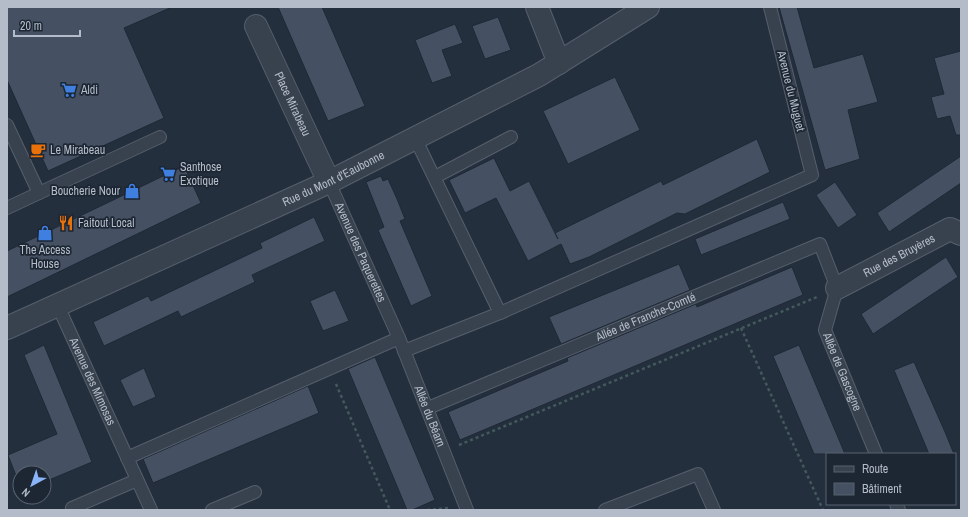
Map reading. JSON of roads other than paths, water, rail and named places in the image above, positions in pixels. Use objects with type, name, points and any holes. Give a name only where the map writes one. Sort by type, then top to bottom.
[{"type":"street","points":[[537,7],[559,63]]},
{"type":"street","name":"Rue du Mont d'Eaubonne","points":[[7,328],[329,182],[539,75],[648,7]]},
{"type":"street","name":"Place Mirabeau","points":[[256,26],[329,182]]},
{"type":"street","name":"Rue des Bruyères","points":[[837,288],[950,229],[961,234]]},
{"type":"lane","name":"Avenue du Muguet","points":[[500,313],[812,174],[770,7]]},
{"type":"lane","points":[[7,125],[12,150],[39,193]]},
{"type":"lane","points":[[7,208],[160,137]]},
{"type":"lane","points":[[435,177],[511,137]]},
{"type":"lane","points":[[404,351],[500,313],[415,138]]},
{"type":"lane","name":"Avenue des Paquerettes","points":[[329,182],[392,322]]},
{"type":"lane","name":"Allée de Franche-Comté","points":[[428,408],[820,244],[837,288]]},
{"type":"lane","name":"Allée de Gascogne","points":[[837,288],[826,330],[876,453]]},
{"type":"lane","name":"Avenue des Mimosas","points":[[58,306],[151,510]]},
{"type":"lane","name":"Allée du Béarn","points":[[392,322],[428,408],[467,510]]},
{"type":"lane","points":[[127,458],[399,338]]},
{"type":"lane","points":[[605,510],[628,506],[698,474],[714,510]]},
{"type":"lane","points":[[72,508],[137,480]]},
{"type":"lane","points":[[212,510],[255,492]]},
{"type":"place","name":"Aldi","points":[[69,90]]},
{"type":"place","name":"Le Mirabeau","points":[[38,150]]},
{"type":"place","name":"Santhose Exotique","points":[[168,174]]},
{"type":"place","name":"Boucherie Nour","points":[[132,191]]},
{"type":"place","name":"Faitout Local","points":[[66,223]]},
{"type":"place","name":"The Access House","points":[[45,233]]}]
